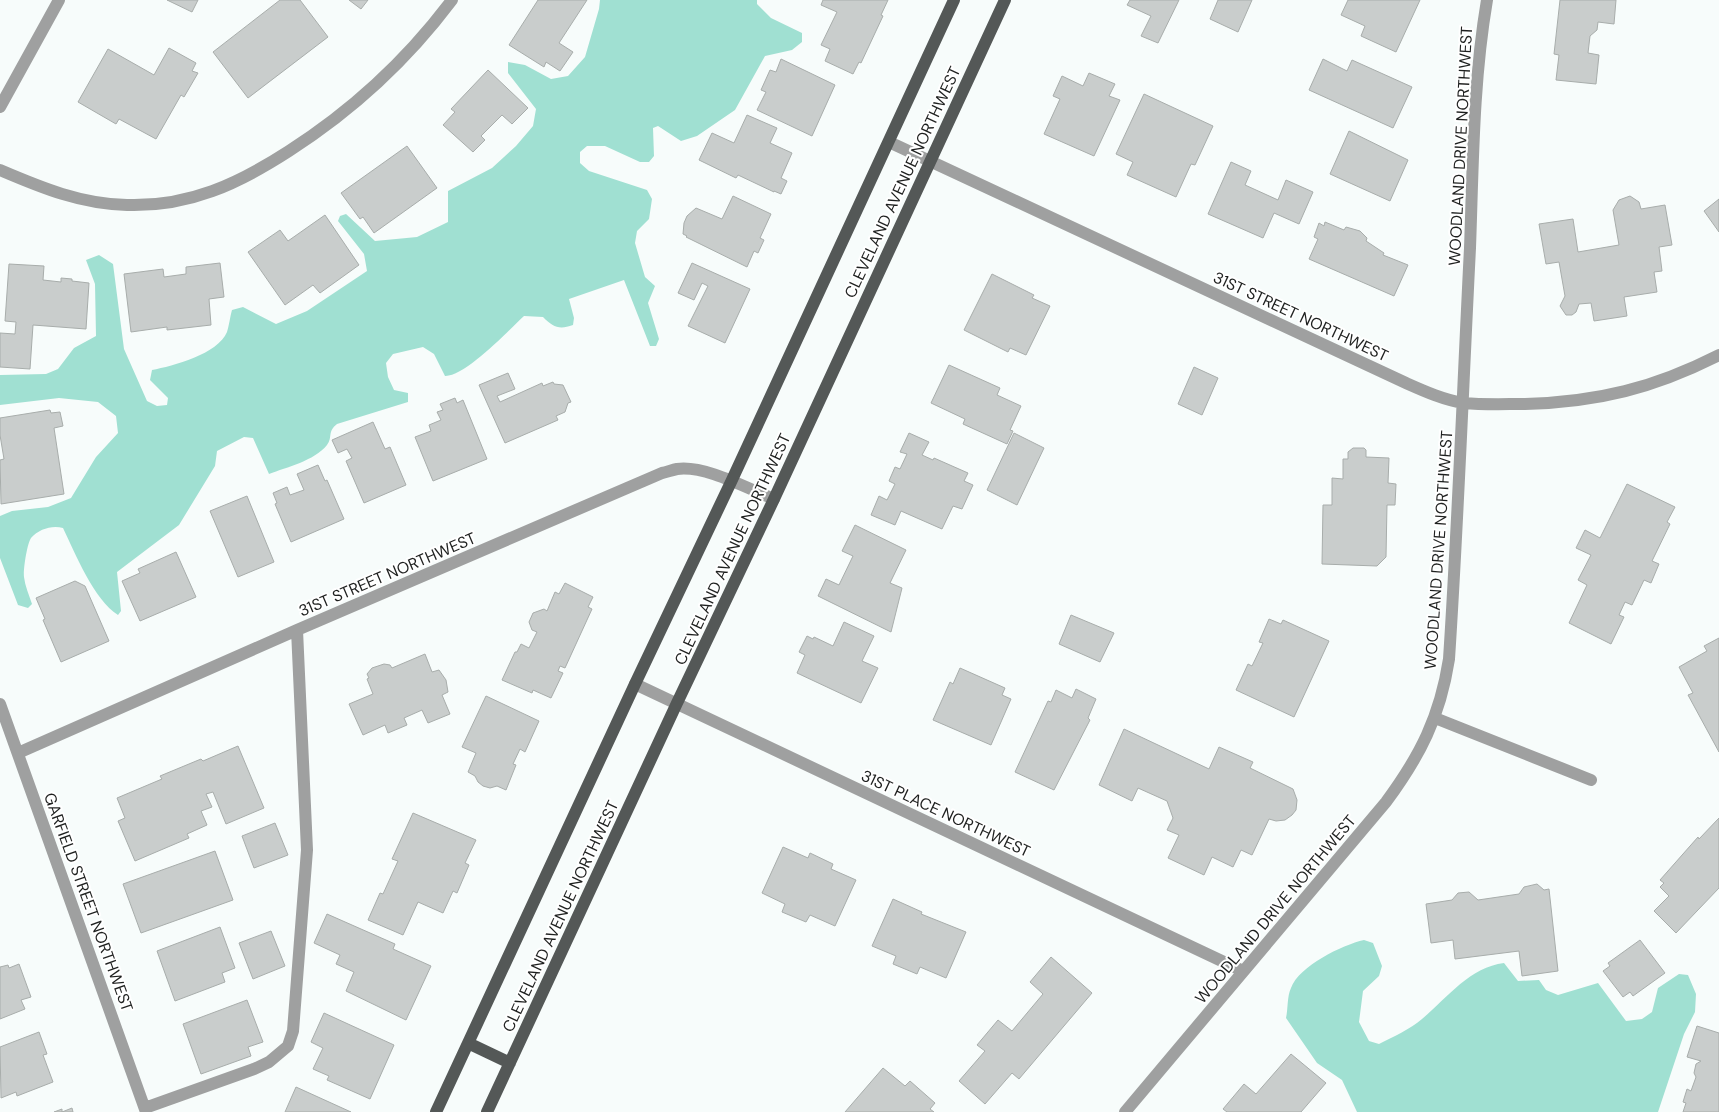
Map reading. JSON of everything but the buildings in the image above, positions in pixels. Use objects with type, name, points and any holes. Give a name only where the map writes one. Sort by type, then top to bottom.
[{"type":"main road","name":"CLEVELAND AVENUE NORTHWEST","points":[[436,1112],[954,0]]},
{"type":"main road","name":"CLEVELAND AVENUE NORTHWEST","points":[[487,1112],[677,703],[774,500],[1005,0]]},
{"type":"main road","points":[[468,1043],[510,1062]]},
{"type":"street","points":[[0,107],[59,0]]},
{"type":"street","points":[[0,170],[61,195],[104,204],[126,206],[157,204],[216,191],[244,179],[270,164],[312,137],[347,110],[396,66],[426,33],[452,0]]},
{"type":"street","name":"WOODLAND DRIVE NORTHWEST","points":[[1125,1112],[1386,802],[1419,752],[1435,718],[1446,680],[1449,659],[1463,403],[1476,96],[1480,44],[1487,0]]},
{"type":"street","name":"31ST STREET NORTHWEST","points":[[889,142],[1406,383],[1437,396],[1463,403],[1540,404],[1605,396],[1658,383],[1719,355]]},
{"type":"street","name":"31ST STREET NORTHWEST","points":[[18,753],[662,473],[678,469],[712,473],[774,500]]},
{"type":"street","points":[[146,1110],[270,1062],[288,1046],[293,1031],[307,850],[298,630]]},
{"type":"street","name":"31ST PLACE NORTHWEST","points":[[635,684],[1244,971]]},
{"type":"street","name":"GARFIELD STREET NORTHWEST","points":[[0,704],[146,1110]]},
{"type":"street","points":[[1435,718],[1591,780]]},
{"type":"green space","points":[[600,0],[757,0],[757,4],[771,18],[802,33],[802,42],[792,50],[765,56],[735,110],[697,136],[681,141],[658,126],[653,128],[654,156],[649,162],[640,162],[605,146],[587,146],[580,152],[580,163],[589,171],[647,190],[652,199],[649,219],[637,231],[635,243],[645,277],[655,286],[648,303],[659,339],[656,346],[650,346],[624,280],[569,299],[574,318],[573,325],[560,327],[553,325],[543,317],[524,316],[475,361],[453,374],[445,376],[434,354],[423,347],[393,354],[386,363],[388,377],[394,390],[408,393],[408,402],[337,424],[331,432],[327,445],[322,451],[308,459],[269,474],[253,438],[244,437],[217,451],[215,466],[179,525],[117,572],[121,611],[118,615],[101,599],[79,563],[63,528],[59,527],[50,527],[42,530],[31,538],[24,574],[25,584],[32,604],[28,608],[18,605],[0,558],[0,516],[12,511],[48,507],[71,498],[96,457],[118,433],[116,416],[98,402],[59,398],[0,405],[0,375],[46,374],[58,369],[74,348],[96,336],[95,284],[86,260],[99,255],[113,264],[124,349],[147,401],[157,406],[167,405],[168,398],[150,380],[152,370],[194,358],[214,347],[227,332],[232,310],[243,307],[276,324],[307,311],[367,271],[364,254],[338,221],[340,216],[346,214],[375,241],[417,237],[448,222],[448,191],[492,168],[516,146],[533,126],[536,109],[508,73],[508,62],[525,65],[551,79],[568,76],[585,57]]},
{"type":"green space","points":[[1364,940],[1373,943],[1382,966],[1379,976],[1363,991],[1359,1022],[1369,1041],[1379,1044],[1417,1023],[1480,970],[1504,963],[1518,981],[1539,980],[1546,990],[1558,995],[1598,983],[1626,1021],[1642,1019],[1652,1012],[1658,988],[1679,974],[1688,975],[1696,994],[1695,1012],[1684,1034],[1658,1112],[1357,1112],[1342,1080],[1317,1063],[1286,1018],[1290,991],[1303,972],[1312,964],[1333,952]]}]
